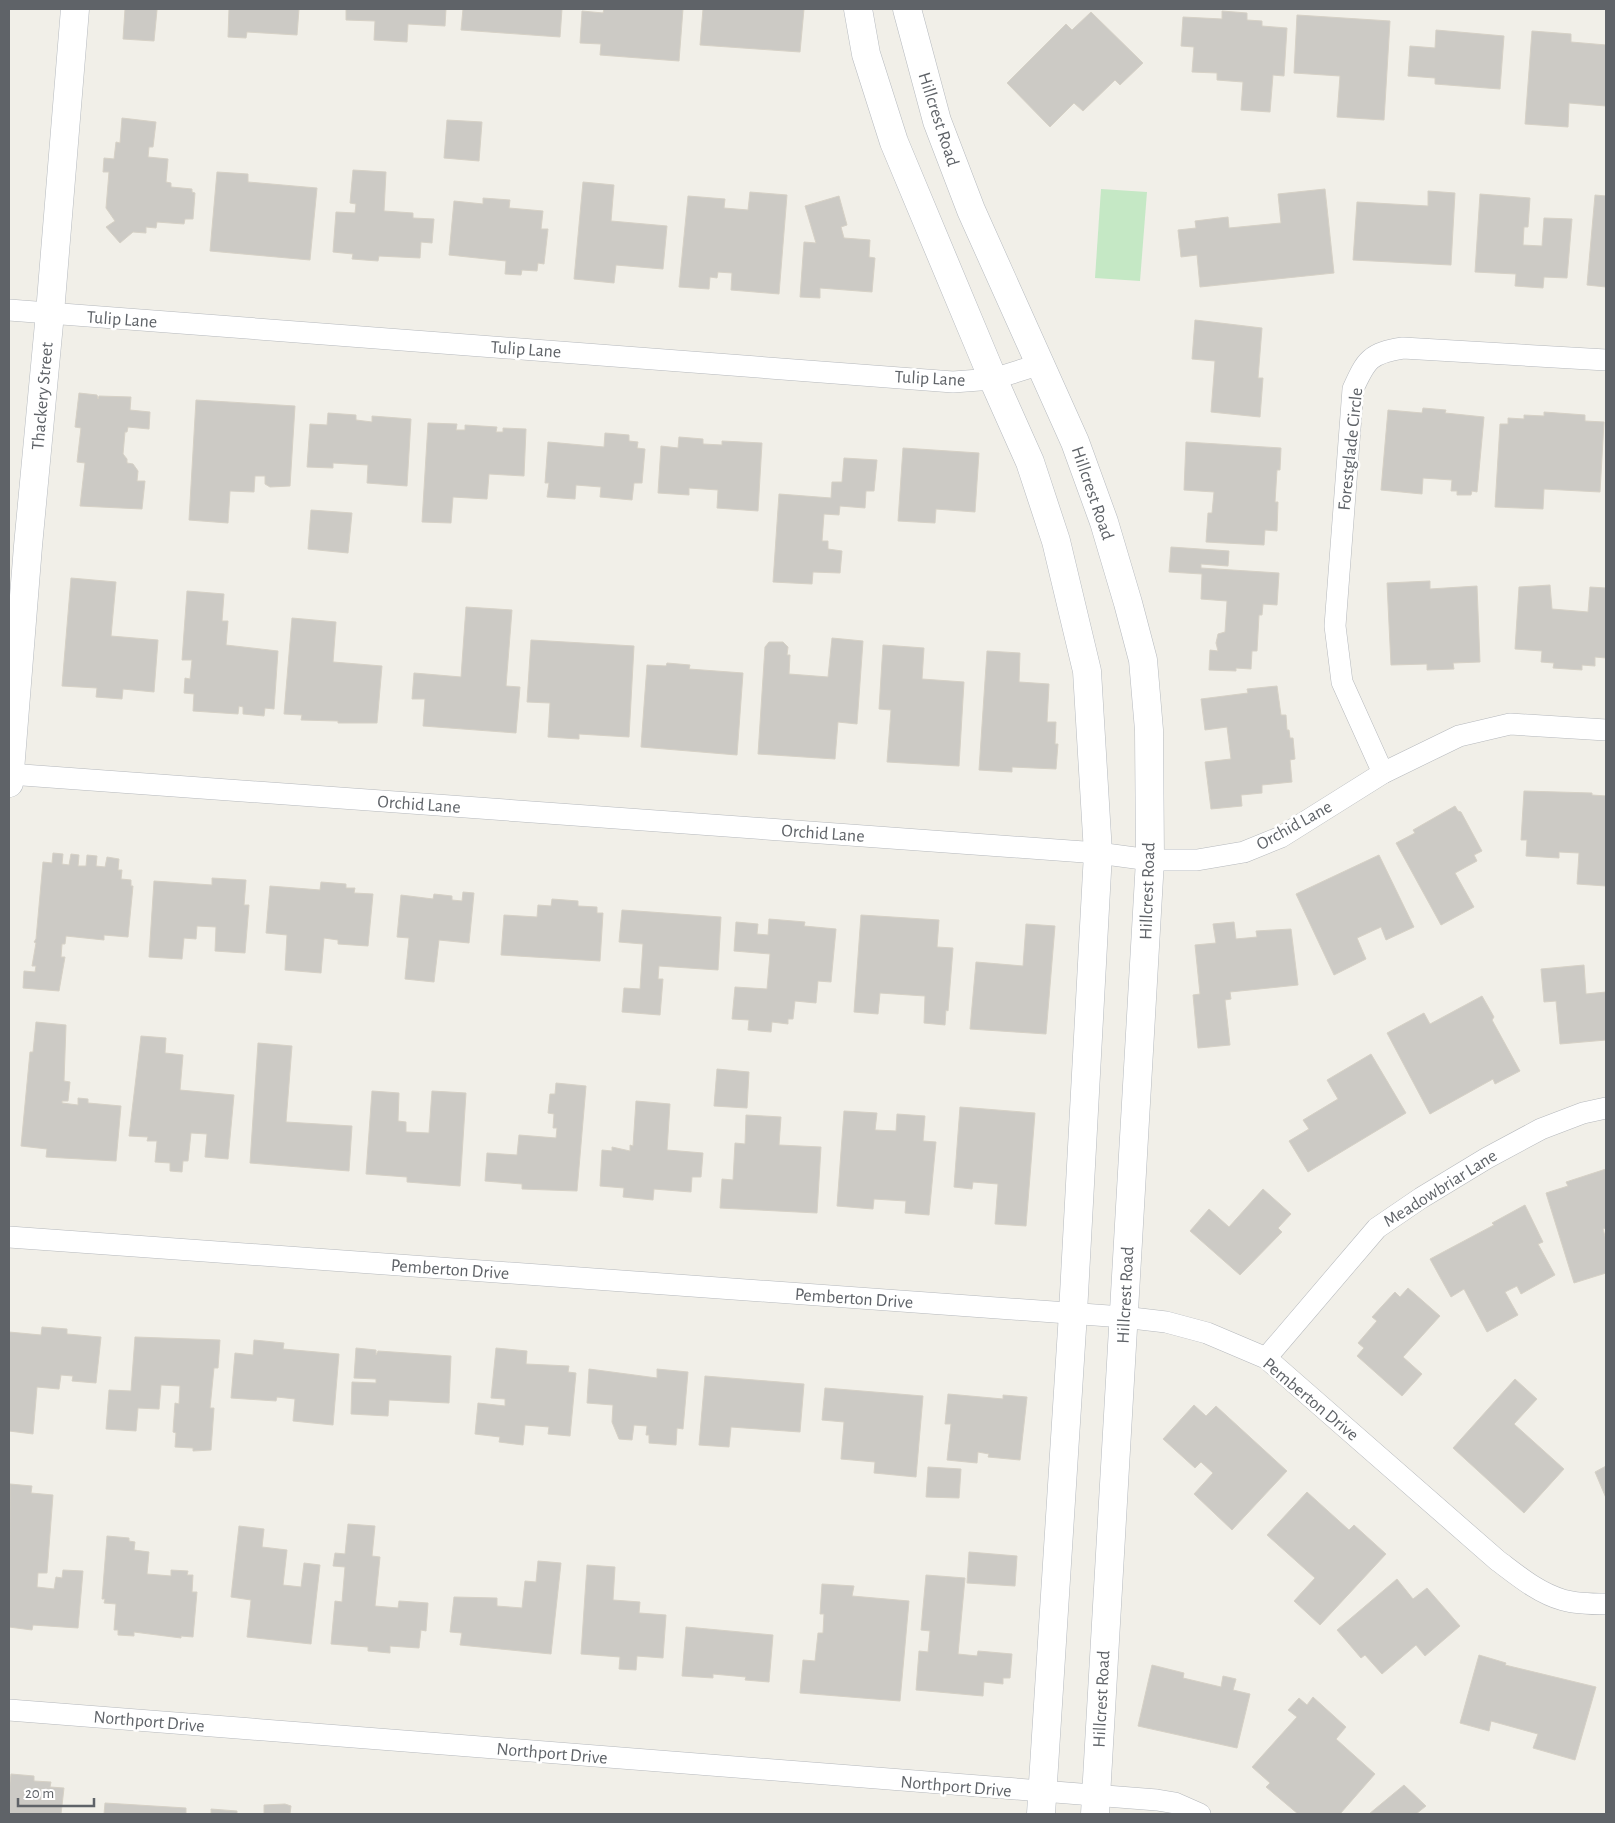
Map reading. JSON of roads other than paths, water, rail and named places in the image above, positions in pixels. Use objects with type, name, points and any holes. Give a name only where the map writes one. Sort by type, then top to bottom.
[{"type":"main road","name":"Thackery Street","points":[[9,777],[75,9]]},
{"type":"main road","points":[[858,9],[866,54],[894,142],[1030,462],[1050,524],[1087,671],[1098,853],[1073,1313],[1042,1803]]},
{"type":"main road","name":"Hillcrest Road","points":[[907,9],[937,121],[971,210],[1076,442],[1104,522],[1143,660],[1149,730],[1150,860],[1095,1805]]},
{"type":"street","name":"Tulip Lane","points":[[9,310],[953,382],[994,379],[1041,364]]},
{"type":"street","name":"Forestglade Circle","points":[[1383,773],[1342,682],[1335,626],[1353,388],[1364,365],[1379,354],[1403,348],[1606,360]]},
{"type":"street","name":"Orchid Lane","points":[[9,777],[1098,853],[1150,860],[1197,860],[1244,852],[1281,837],[1383,773],[1459,736],[1510,724],[1606,730]]},
{"type":"street","name":"Meadowbriar Lane","points":[[1266,1358],[1377,1228],[1421,1198],[1487,1158],[1541,1129],[1583,1113],[1606,1108]]},
{"type":"street","name":"Pemberton Drive","points":[[9,1237],[1073,1313],[1166,1322],[1207,1333],[1266,1358],[1497,1560],[1526,1582],[1543,1592],[1563,1600],[1606,1604]]},
{"type":"street","name":"Northport Drive","points":[[9,1710],[1042,1803],[1095,1805],[1157,1800],[1175,1803],[1200,1814]]}]
